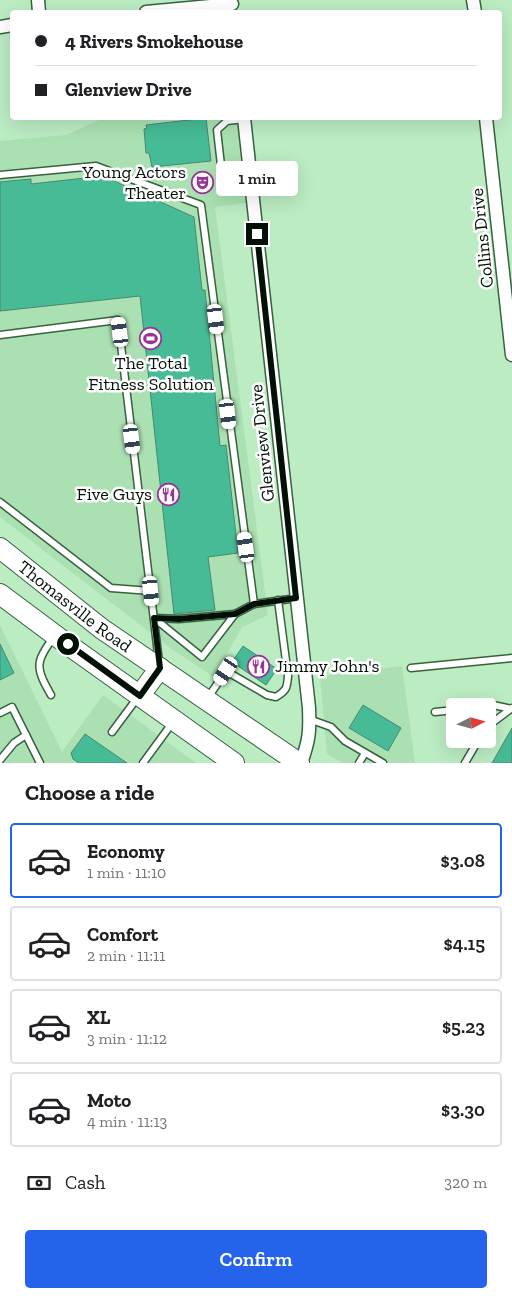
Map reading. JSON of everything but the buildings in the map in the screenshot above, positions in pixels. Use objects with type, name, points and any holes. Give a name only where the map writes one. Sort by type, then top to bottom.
[{"type":"main road","name":"Thomasville Road","points":[[0,548],[102,629],[300,763]]},
{"type":"main road","name":"Thomasville Road","points":[[0,594],[234,763]]},
{"type":"main road","points":[[140,696],[160,668]]},
{"type":"street","points":[[175,10],[232,6]]},
{"type":"street","name":"Glenview Drive","points":[[244,120],[309,719],[308,744],[300,763]]},
{"type":"street","name":"Collins Drive","points":[[486,120],[512,355]]},
{"type":"lane","points":[[233,120],[228,121],[217,130],[222,174],[236,179],[251,177]]},
{"type":"lane","points":[[0,175],[96,166],[200,205],[254,604]]},
{"type":"lane","points":[[0,335],[118,320],[160,668]]},
{"type":"lane","points":[[0,502],[110,588],[151,591]]},
{"type":"lane","points":[[154,618],[179,619],[235,614],[254,604],[296,598]]},
{"type":"lane","points":[[207,700],[226,671],[267,696],[276,697],[287,688],[288,676],[278,600]]},
{"type":"lane","points":[[154,618],[202,657],[235,614]]},
{"type":"lane","points":[[51,695],[39,667],[40,660],[55,635]]},
{"type":"lane","points":[[411,668],[512,658]]},
{"type":"lane","points":[[112,732],[140,696]]},
{"type":"lane","points":[[496,705],[512,708]]},
{"type":"lane","points":[[0,713],[12,707],[40,763]]},
{"type":"lane","points":[[496,720],[512,708]]},
{"type":"lane","points":[[435,712],[446,711]]},
{"type":"lane","points":[[309,719],[331,727],[344,741],[383,763]]},
{"type":"lane","points":[[143,763],[174,721]]},
{"type":"lane","points":[[0,760],[14,743],[26,735]]},
{"type":"lane","points":[[465,763],[474,748]]},
{"type":"lane","points":[[359,763],[365,753]]},
{"type":"shaded area","points":[[99,120],[238,120],[247,203],[215,207],[268,615],[242,627],[214,677],[173,650],[0,517],[0,141],[66,135]]},
{"type":"shaded area","points":[[0,625],[62,752],[103,695],[196,763],[0,763]]},
{"type":"shaded area","points":[[402,666],[415,763],[342,763],[327,754],[320,676]]},
{"type":"place","name":"Young Actors Theater","points":[[202,182]]},
{"type":"place","name":"The Total Fitness Solution","points":[[151,338]]},
{"type":"place","name":"Five Guys","points":[[168,494]]},
{"type":"place","name":"Jimmy John's","points":[[259,666]]},
{"type":"route","points":[[68,644],[140,696],[160,668],[154,618],[179,619],[235,614],[254,604],[296,598],[257,234]]}]
